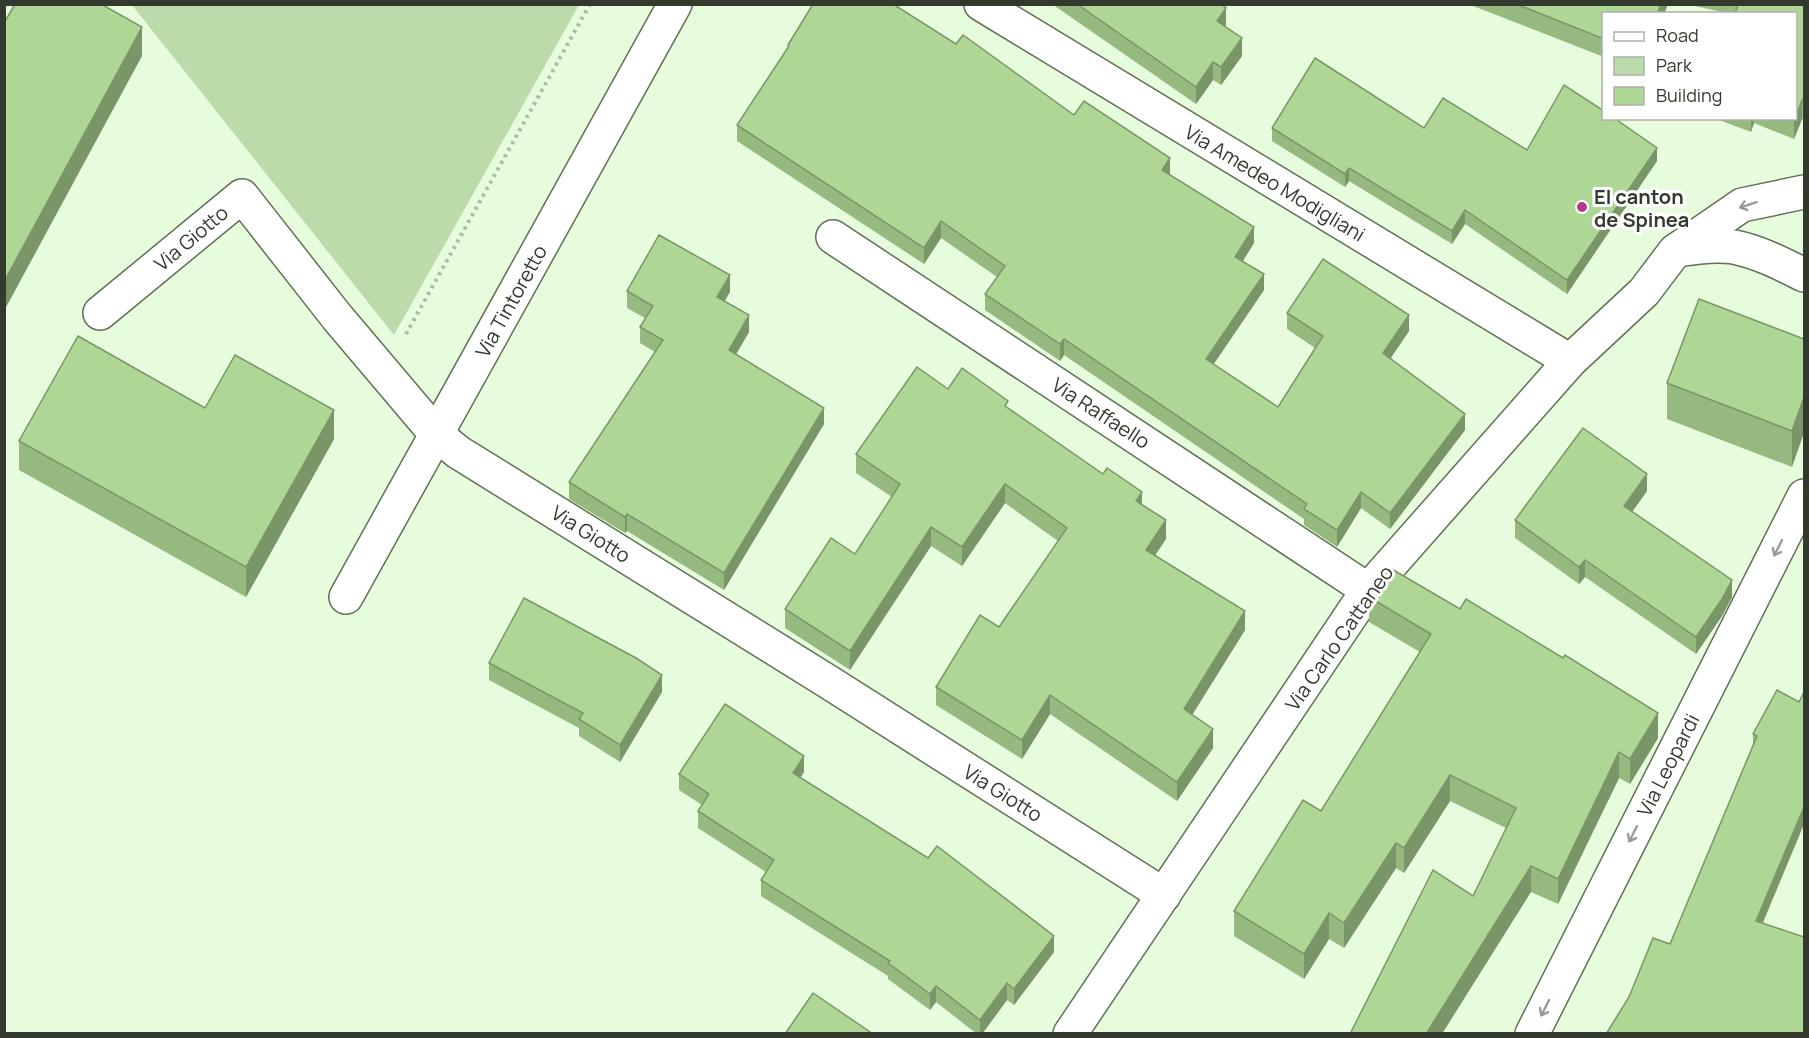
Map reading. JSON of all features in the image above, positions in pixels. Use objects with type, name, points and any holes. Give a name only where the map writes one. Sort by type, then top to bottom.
[{"type":"street","name":"Via Tintoretto","points":[[346,597],[675,4]]},
{"type":"street","name":"Via Amedeo Modigliani","points":[[981,4],[1570,361]]},
{"type":"street","name":"Via Carlo Cattaneo","points":[[1070,1034],[1368,590],[1570,361],[1644,292],[1675,250],[1742,205],[1804,192]]},
{"type":"street","name":"Via Giotto","points":[[100,313],[242,196],[337,317],[436,434],[458,452],[827,681],[1164,895]]},
{"type":"street","name":"Via Raffaello","points":[[833,237],[1368,590]]},
{"type":"street","points":[[1675,250],[1732,247],[1767,257],[1804,275]]},
{"type":"street","name":"Via Leopardi","points":[[1532,1034],[1804,496]]},
{"type":"path","points":[[457,244],[590,4]]},
{"type":"green space","points":[[132,5],[579,5],[394,335]]},
{"type":"building","points":[[15,4],[101,4],[142,27],[4,282],[4,23]]},
{"type":"building","points":[[813,4],[893,4],[956,44],[963,35],[1074,115],[1084,101],[1170,158],[1162,170],[1254,227],[1235,257],[1264,274],[1206,359],[1278,407],[1323,336],[1287,313],[1323,259],[1409,315],[1383,353],[1465,414],[1390,513],[1361,492],[1337,530],[1304,509],[1307,504],[1064,339],[1060,344],[985,294],[1005,266],[941,221],[924,248],[737,125],[789,46]]},
{"type":"building","points":[[1077,4],[1221,4],[1226,8],[1217,21],[1242,38],[1221,67],[1213,62],[1196,87]]},
{"type":"building","points":[[1516,4],[1661,4],[1658,12],[1602,12],[1602,38]]},
{"type":"building","points":[[1738,4],[1804,4],[1804,101],[1802,100],[1797,114],[1797,12],[1736,12]]},
{"type":"building","points":[[1315,58],[1424,128],[1443,98],[1527,150],[1564,85],[1602,110],[1602,120],[1617,120],[1657,148],[1567,280],[1465,210],[1452,231],[1349,168],[1345,174],[1272,128]]},
{"type":"building","points":[[659,235],[730,275],[717,297],[749,315],[729,350],[824,408],[724,573],[627,514],[625,517],[569,482],[663,340],[640,327],[653,306],[627,291]]},
{"type":"building","points":[[1699,299],[1804,339],[1804,397],[1792,431],[1667,383]]},
{"type":"building","points":[[78,336],[205,408],[235,355],[334,410],[246,567],[19,441]]},
{"type":"building","points":[[917,367],[948,389],[962,368],[1008,401],[1005,406],[1103,474],[1107,468],[1142,492],[1136,501],[1166,520],[1146,550],[1245,611],[1184,709],[1213,729],[1177,782],[1050,695],[1022,740],[936,687],[980,615],[999,627],[1067,528],[1005,484],[962,547],[931,527],[850,651],[785,609],[831,538],[855,554],[900,484],[856,454]]},
{"type":"building","points":[[1583,428],[1647,474],[1624,506],[1732,580],[1696,637],[1585,560],[1579,567],[1515,520]]},
{"type":"building","points":[[1390,568],[1460,609],[1466,599],[1563,658],[1565,655],[1658,713],[1630,759],[1619,752],[1558,879],[1531,866],[1426,1034],[1350,1034],[1433,870],[1473,896],[1516,808],[1450,775],[1404,848],[1396,843],[1344,923],[1329,913],[1304,954],[1234,911],[1303,800],[1321,811],[1431,634],[1369,597]]},
{"type":"building","points":[[524,598],[636,658],[662,675],[620,745],[579,719],[583,713],[489,663]]},
{"type":"building","points":[[1777,690],[1799,702],[1804,692],[1804,807],[1756,921],[1804,937],[1804,1034],[1606,1034],[1629,997],[1653,938],[1670,944],[1757,736],[1753,734]]},
{"type":"building","points":[[725,704],[804,756],[793,773],[928,858],[937,846],[1054,936],[1014,989],[1007,983],[980,1020],[936,986],[930,994],[888,963],[890,961],[761,880],[774,860],[698,811],[709,794],[679,774]]},
{"type":"building","points":[[813,993],[873,1034],[785,1034]]},
{"type":"place","name":"El canton de Spinea","points":[[1582,207]]}]
